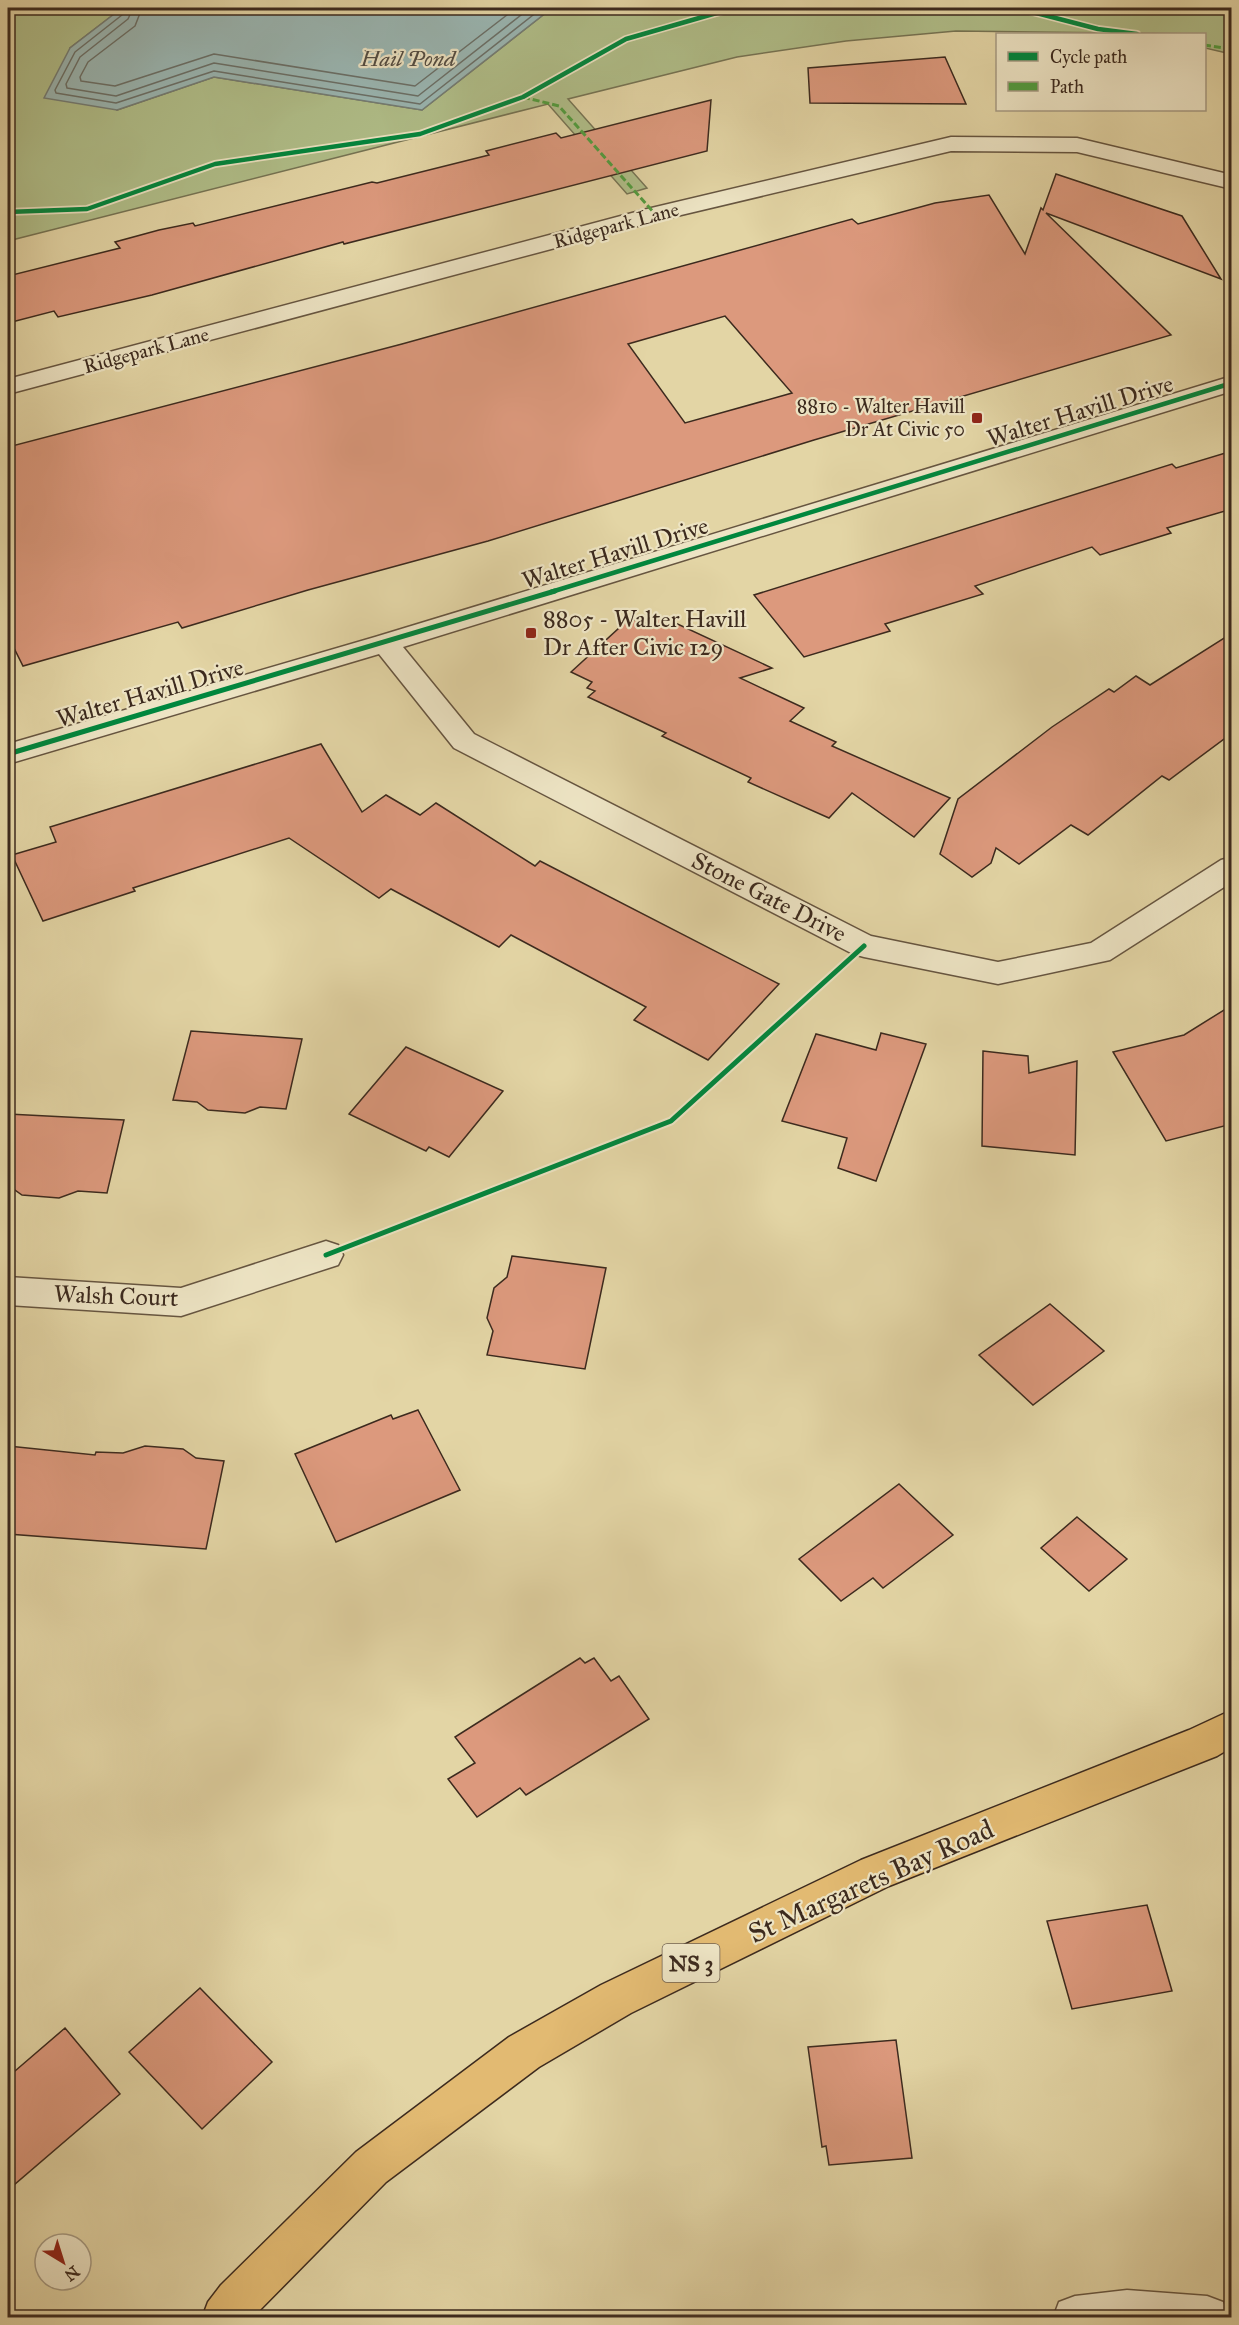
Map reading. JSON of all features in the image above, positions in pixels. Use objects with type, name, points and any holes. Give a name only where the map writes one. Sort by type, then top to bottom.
[{"type":"main road","name":"St Margarets Bay Road","points":[[224,2318],[237,2301],[371,2167],[524,2052],[616,1999],[875,1873],[1203,1743],[1232,1726]]},
{"type":"street","name":"Ridgepark Lane","points":[[8,387],[655,214],[951,144],[1077,145],[1232,182]]},
{"type":"street","name":"Walter Havill Drive","points":[[8,754],[385,643],[1232,383]]},
{"type":"street","name":"Stone Gate Drive","points":[[385,643],[464,741],[864,946],[998,973],[1099,952],[1232,867]]},
{"type":"street","name":"Walsh Court","points":[[8,1291],[181,1302],[326,1255]]},
{"type":"street","points":[[1075,2318],[1126,2312],[1207,2318]]},
{"type":"green space","points":[[8,8],[122,8],[70,48],[117,110],[214,77],[422,110],[552,8],[1180,8],[1231,13],[1231,54],[1206,48],[1206,33],[956,31],[846,41],[737,57],[568,99],[647,188],[627,194],[548,104],[8,241]]},
{"type":"water","name":"Hail Pond","points":[[122,8],[552,8],[422,110],[214,77],[117,110],[44,98],[70,48]]},
{"type":"building","points":[[945,57],[966,104],[810,103],[808,68]]},
{"type":"building","points":[[711,100],[707,151],[344,244],[343,242],[152,295],[58,317],[54,311],[8,323],[8,276],[120,248],[115,242],[193,223],[195,226],[372,182],[377,183],[489,155],[486,151],[556,133],[561,138]]},
{"type":"building","points":[[1056,174],[1182,216],[1221,279],[1046,213],[1171,335],[814,440],[488,541],[308,590],[182,628],[178,622],[23,666],[8,636],[8,447],[402,344],[852,219],[858,224],[935,203],[989,195],[1025,254],[1041,208],[1043,210]],"holes":[[[725,316],[792,393],[685,423],[628,344]]]},
{"type":"building","points":[[1232,451],[1232,509],[1167,528],[1171,533],[1100,555],[1092,547],[975,586],[983,594],[885,624],[890,631],[804,657],[754,595],[1172,464],[1176,468]]},
{"type":"building","points":[[656,614],[772,668],[740,678],[804,708],[790,721],[836,742],[832,746],[950,798],[914,837],[852,793],[829,818],[748,782],[751,778],[662,736],[666,733],[588,697],[595,691],[587,688],[592,682],[571,672],[630,618],[644,624]]},
{"type":"building","points":[[1232,633],[1232,733],[1169,780],[1162,776],[1088,835],[1071,825],[1019,864],[996,848],[991,863],[972,877],[940,854],[958,799],[1052,727],[1109,689],[1114,692],[1136,676],[1150,685]]},
{"type":"building","points":[[321,744],[362,812],[386,795],[420,815],[436,803],[535,866],[540,861],[779,984],[708,1060],[634,1020],[646,1007],[511,935],[499,947],[391,889],[379,898],[289,838],[133,888],[135,891],[43,921],[12,855],[56,842],[50,827]]},
{"type":"building","points":[[1232,1005],[1232,1124],[1166,1141],[1113,1052],[1184,1035]]},
{"type":"building","points":[[191,1031],[302,1039],[286,1109],[260,1107],[245,1113],[208,1110],[197,1102],[173,1100]]},
{"type":"building","points":[[881,1033],[926,1044],[876,1181],[838,1168],[847,1138],[782,1121],[816,1034],[876,1050]]},
{"type":"building","points":[[406,1047],[503,1091],[449,1157],[429,1147],[426,1151],[349,1114]]},
{"type":"building","points":[[983,1051],[1028,1056],[1029,1073],[1077,1061],[1075,1155],[982,1146]]},
{"type":"building","points":[[8,1114],[124,1120],[107,1193],[78,1191],[59,1198],[22,1195],[8,1185]]},
{"type":"building","points":[[512,1256],[606,1268],[585,1369],[487,1355],[493,1331],[487,1318],[494,1288],[507,1277]]},
{"type":"building","points":[[1050,1304],[1104,1351],[1033,1405],[979,1355]]},
{"type":"building","points":[[418,1410],[460,1490],[336,1542],[295,1454],[391,1415],[393,1419]]},
{"type":"building","points":[[8,1446],[95,1455],[96,1452],[123,1453],[145,1446],[183,1449],[196,1458],[224,1461],[206,1549],[8,1534]]},
{"type":"building","points":[[899,1484],[953,1535],[883,1588],[873,1578],[841,1601],[799,1559]]},
{"type":"building","points":[[1077,1517],[1127,1559],[1089,1591],[1041,1548]]},
{"type":"building","points":[[580,1658],[585,1663],[594,1658],[611,1681],[619,1676],[649,1719],[526,1795],[520,1788],[477,1817],[448,1779],[475,1763],[455,1737]]},
{"type":"building","points":[[1147,1905],[1172,1991],[1072,2009],[1047,1921]]},
{"type":"building","points":[[200,1988],[272,2062],[202,2129],[129,2052]]},
{"type":"building","points":[[65,2028],[120,2094],[8,2190],[8,2077]]},
{"type":"building","points":[[896,2040],[912,2158],[829,2165],[826,2146],[822,2147],[808,2047]]},
{"type":"marked path","points":[[1206,45],[1232,49]]},
{"type":"marked path","points":[[523,97],[559,106],[655,214]]},
{"type":"cycle path","points":[[8,212],[87,209],[215,164],[420,134],[523,97],[626,39],[734,8]]},
{"type":"cycle path","points":[[1017,8],[1098,29],[1129,33]]},
{"type":"cycle path","points":[[8,754],[385,643],[1232,383]]},
{"type":"cycle path","points":[[326,1255],[671,1121],[864,946]]},
{"type":"place","name":"8810 - Walter Havill Dr At Civic 50","points":[[977,418]]},
{"type":"place","name":"8805 - Walter Havill Dr After Civic 129","points":[[531,633]]}]
